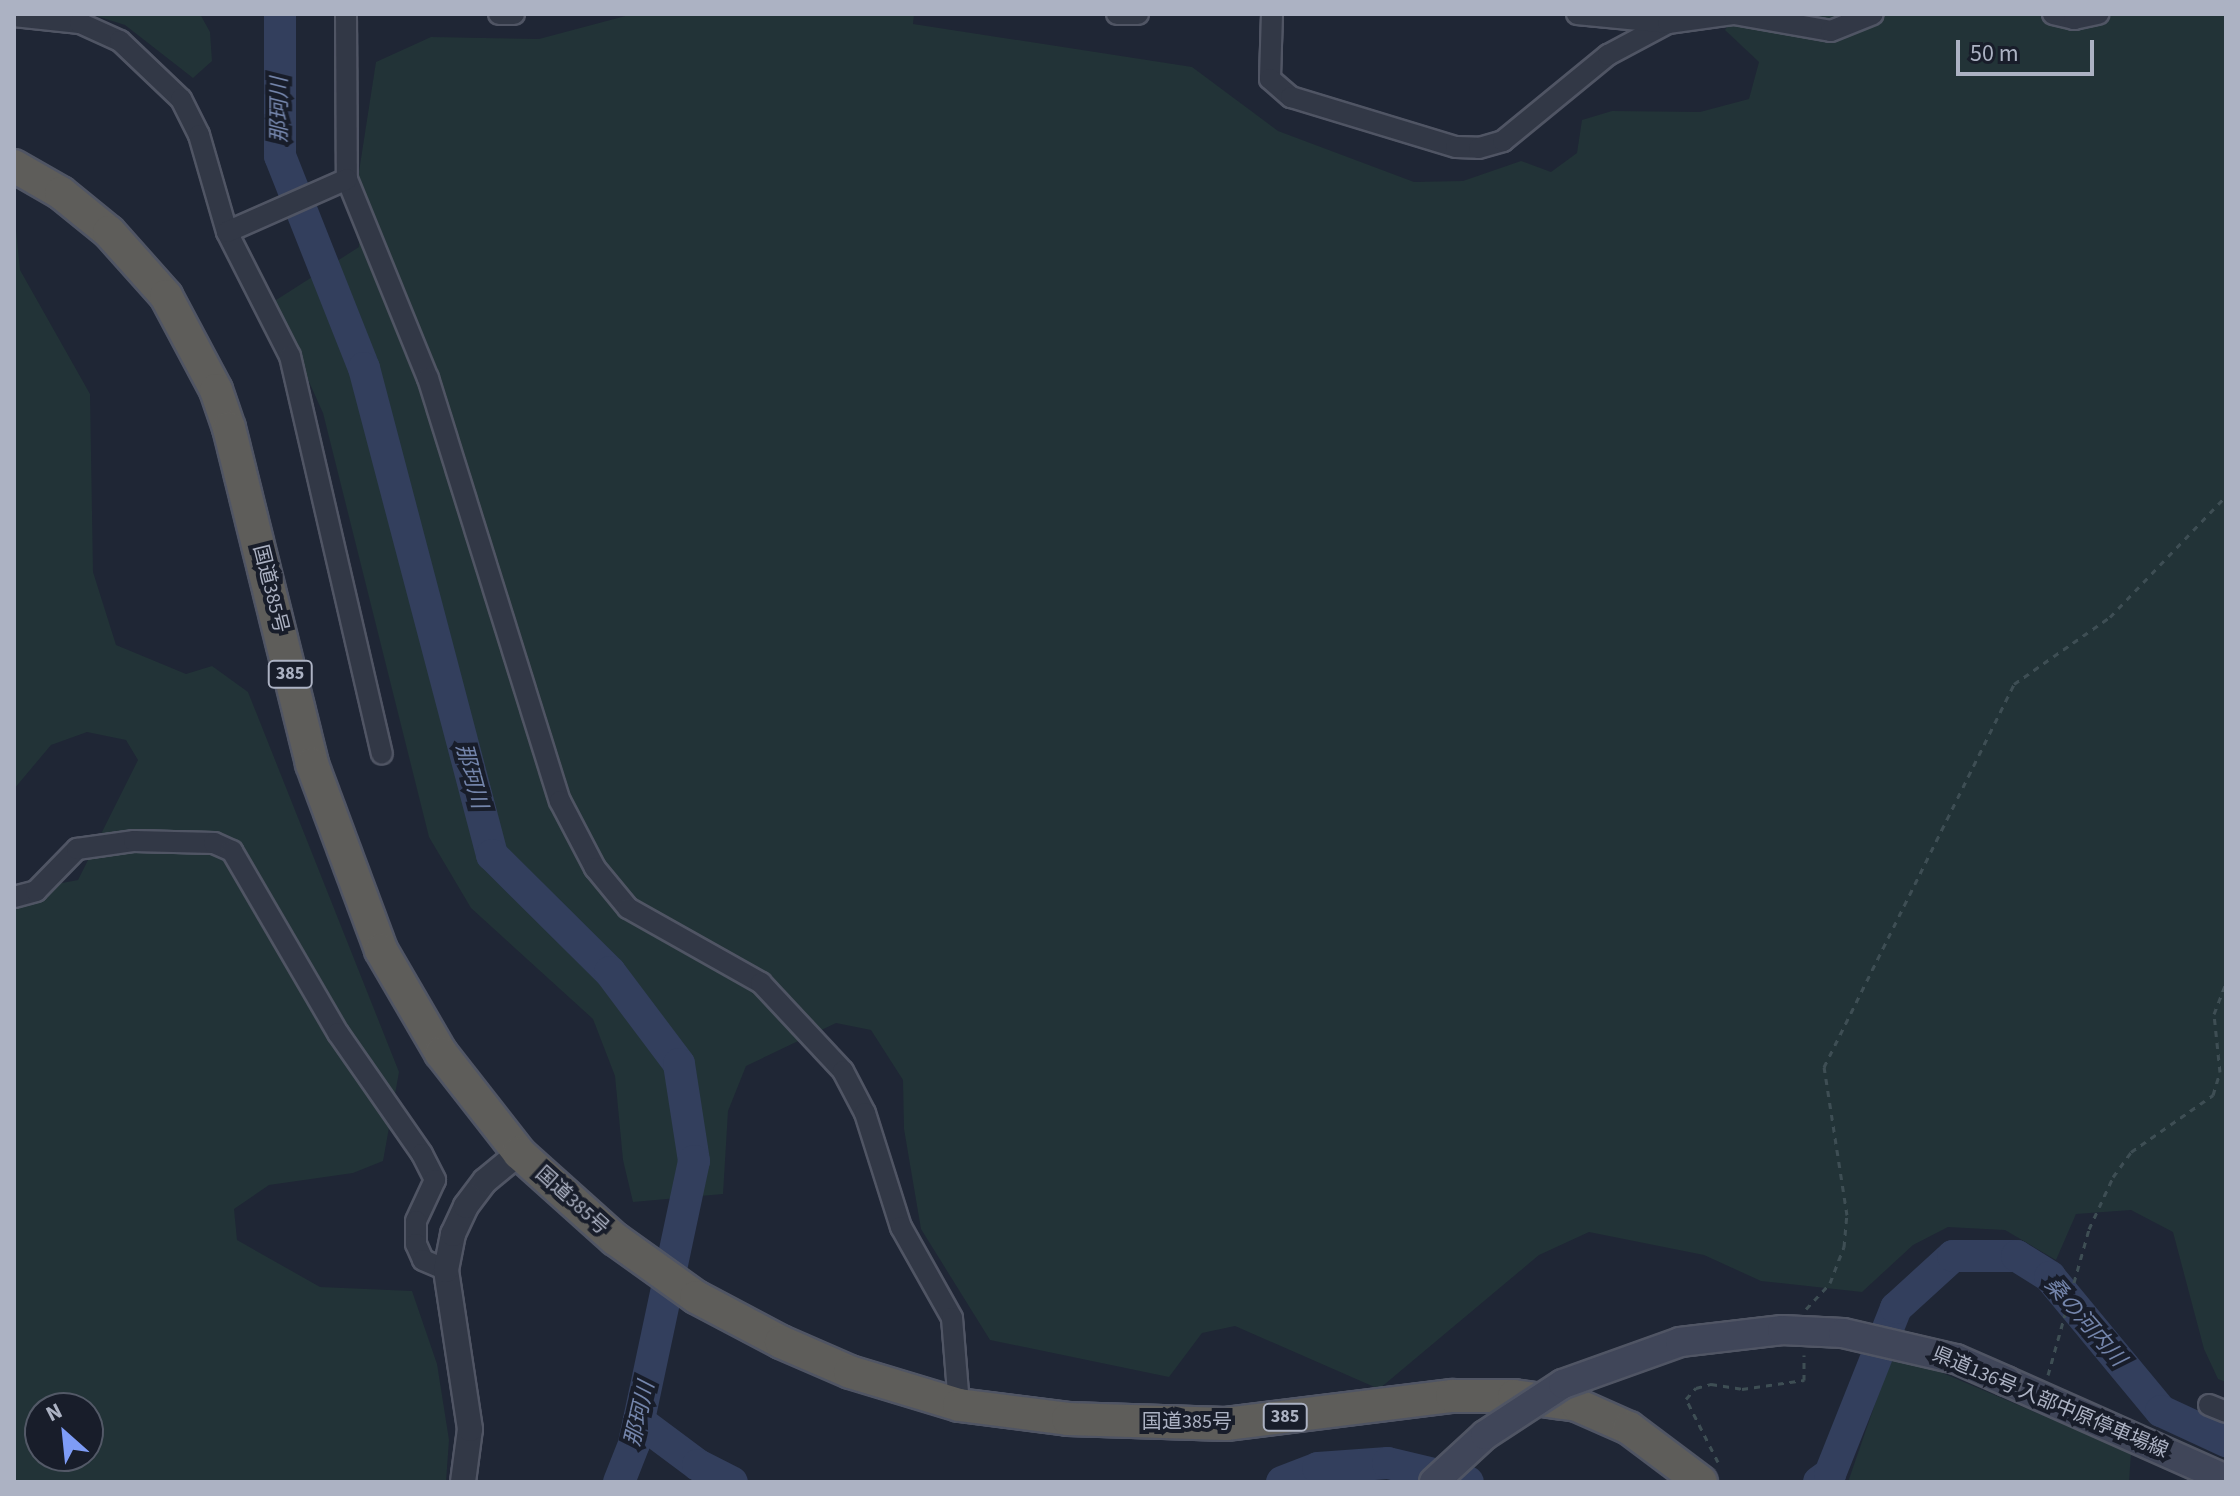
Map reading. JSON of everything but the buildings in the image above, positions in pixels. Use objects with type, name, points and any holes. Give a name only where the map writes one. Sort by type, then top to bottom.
[{"type":"highway","name":"国道385号","points":[[14,166],[61,193],[128,251],[166,296],[199,354],[229,428],[312,764],[362,907],[441,1053],[519,1153],[567,1197],[696,1297],[850,1372],[959,1405],[1068,1419],[1226,1424],[1452,1396],[1514,1396],[1577,1405],[1629,1428],[1713,1478]]},
{"type":"main road","name":"県道136号 入部中原停車場線","points":[[1434,1482],[1485,1435],[1563,1384],[1637,1354],[1692,1340],[1782,1330],[1843,1333],[1956,1359],[2226,1479]]},
{"type":"street","points":[[346,14],[347,179],[428,378],[560,801],[577,838],[628,908],[761,983],[843,1071],[865,1113],[901,1227],[952,1318],[959,1405]]},
{"type":"street","points":[[499,14],[514,14]]},
{"type":"street","points":[[1117,14],[1138,14]]},
{"type":"street","points":[[1272,14],[1270,79],[1291,97],[1456,147],[1479,148],[1503,141],[1608,55],[1668,23]]},
{"type":"street","points":[[1577,14],[1668,23],[1734,14],[1831,31],[1873,14]]},
{"type":"street","points":[[2053,14],[2074,19],[2098,14]]},
{"type":"street","points":[[14,16],[80,23],[120,41],[154,68],[181,99],[199,135],[227,232],[290,356],[382,753]]},
{"type":"street","points":[[227,232],[347,179]]},
{"type":"street","points":[[14,897],[36,891],[77,849],[134,841],[214,843],[232,851],[338,1033],[422,1154],[435,1180],[416,1221],[416,1244],[423,1260],[446,1270]]},
{"type":"street","points":[[463,1482],[470,1429],[446,1270],[453,1234],[466,1206],[485,1181],[519,1153]]},
{"type":"path","points":[[1803,1312],[1830,1283],[1844,1247],[1847,1215],[1824,1067],[2014,684],[2110,617],[2226,496]]},
{"type":"path","points":[[2054,1362],[2089,1229],[2131,1152],[2213,1095],[2220,1072],[2214,1014],[2226,983]]},
{"type":"path","points":[[1713,1478],[1686,1399],[1696,1388],[1711,1384],[1742,1389],[1804,1380],[1804,1353]]},
{"type":"shaded area","points":[[90,14],[200,14],[210,32],[212,61],[193,78],[125,25]]},
{"type":"shaded area","points":[[633,14],[914,14],[913,24],[1192,67],[1278,131],[1414,182],[1463,181],[1521,161],[1551,172],[1577,153],[1582,120],[1612,111],[1700,112],[1749,99],[1759,62],[1725,30],[1735,14],[2226,14],[2226,1382],[2218,1379],[2204,1349],[2173,1232],[2131,1210],[2076,1214],[2056,1260],[2005,1230],[1948,1227],[1913,1245],[1862,1292],[1761,1281],[1704,1255],[1589,1232],[1539,1255],[1379,1389],[1235,1326],[1202,1333],[1169,1377],[990,1340],[921,1229],[904,1129],[903,1080],[871,1030],[836,1023],[746,1066],[728,1111],[723,1194],[633,1202],[623,1160],[615,1076],[593,1019],[471,908],[429,837],[323,413],[273,302],[359,247],[358,178],[376,62],[431,37],[539,39]]},
{"type":"shaded area","points":[[14,210],[20,270],[90,394],[93,572],[116,645],[186,674],[212,666],[248,692],[399,1072],[383,1161],[353,1173],[269,1185],[234,1209],[237,1240],[320,1287],[412,1291],[437,1364],[449,1440],[446,1482],[14,1482],[14,892],[78,880],[138,760],[126,740],[87,732],[51,745],[14,789]]},
{"type":"shaded area","points":[[1893,1352],[2131,1453],[2129,1482],[1848,1482]]},
{"type":"waterway","name":"那珂川","points":[[280,14],[280,156],[364,368],[492,855],[610,972],[679,1064],[694,1161],[634,1444],[619,1482]]},
{"type":"waterway","name":"桑の河内川","points":[[1819,1482],[1830,1474],[1896,1308],[1953,1256],[2017,1256],[2050,1277],[2161,1411],[2226,1441]]},
{"type":"waterway","name":"桑の河内川","points":[[639,1421],[698,1465],[732,1482]]},
{"type":"waterway","name":"桑の河内川","points":[[1282,1482],[1318,1468],[1388,1463],[1468,1482]]}]
